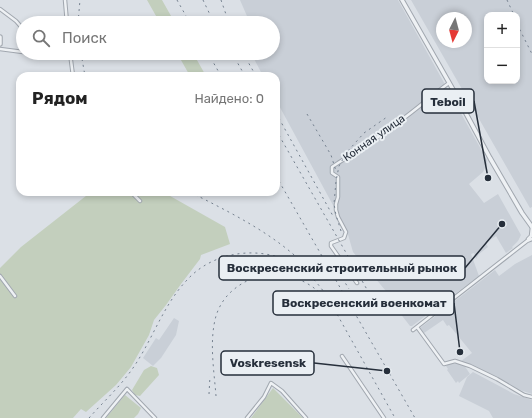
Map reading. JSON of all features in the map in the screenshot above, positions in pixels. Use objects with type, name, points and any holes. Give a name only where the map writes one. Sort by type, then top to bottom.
[{"type":"street","points":[[65,0],[66,16]]},
{"type":"street","points":[[402,0],[493,164],[532,227],[531,236],[527,240],[413,330]]},
{"type":"street","points":[[0,9],[16,21]]},
{"type":"street","points":[[0,37],[0,44]]},
{"type":"street","points":[[0,49],[16,51]]},
{"type":"street","points":[[71,60],[73,72]]},
{"type":"street","name":"Конная улица","points":[[357,283],[331,246],[331,243],[344,238],[346,232],[337,214],[338,177],[332,173],[332,167],[378,138],[402,120],[432,94],[449,83]]},
{"type":"street","points":[[135,196],[140,201]]},
{"type":"street","points":[[527,240],[532,238]]},
{"type":"street","points":[[0,276],[15,296]]},
{"type":"street","points":[[417,327],[444,364],[454,361],[470,366],[497,379],[524,396],[532,397]]},
{"type":"street","points":[[342,356],[384,418]]},
{"type":"street","points":[[247,418],[264,397],[271,383],[282,391],[306,418]]},
{"type":"street","points":[[103,418],[127,389],[155,418]]},
{"type":"shaded area","points":[[240,0],[398,0],[487,160],[487,164],[483,172],[469,184],[484,203],[498,194],[521,235],[512,247],[513,248],[506,253],[496,236],[486,243],[488,247],[479,254],[476,259],[474,253],[471,254],[479,276],[410,326],[389,299],[391,297],[353,252],[347,231],[280,107],[280,72],[261,72],[255,60],[280,60],[280,16],[247,16]]},
{"type":"shaded area","points":[[411,0],[532,0],[532,207],[530,208],[438,48],[472,48],[472,12],[436,12],[436,44]]},
{"type":"shaded area","points":[[532,255],[532,394],[514,388],[498,377],[461,361],[472,353],[449,325],[447,326],[443,320],[424,333],[420,328],[495,270],[499,276],[515,264]]},
{"type":"shaded area","points":[[174,318],[179,321],[176,335],[161,358],[153,366],[143,358],[156,338],[159,340]]},
{"type":"shaded area","points":[[458,363],[464,365],[470,374],[459,383],[458,381],[456,383],[446,366],[449,364]]},
{"type":"shaded area","points":[[473,372],[514,394],[532,400],[532,418],[493,418],[489,411],[459,396],[467,377]]},
{"type":"green space","points":[[147,0],[162,0],[171,16],[156,16]]},
{"type":"green space","points":[[181,60],[197,60],[204,72],[188,72]]},
{"type":"green space","points":[[86,196],[170,196],[225,227],[230,244],[201,255],[200,259],[154,320],[149,335],[131,367],[116,385],[86,412],[81,409],[73,418],[0,418],[0,268],[21,247]]},
{"type":"green space","points":[[151,366],[157,368],[159,375],[140,396],[135,395],[132,390],[144,370]]},
{"type":"green space","points":[[273,388],[303,418],[251,418]]},
{"type":"green space","points":[[125,395],[141,408],[138,414],[134,418],[106,418]]},
{"type":"railway","points":[[79,16],[80,0]]},
{"type":"railway","points":[[177,0],[186,16]]},
{"type":"railway","points":[[203,0],[211,16]]},
{"type":"railway","points":[[221,0],[227,16]]},
{"type":"railway","points":[[507,0],[513,12]]},
{"type":"railway","points":[[520,30],[532,54]]},
{"type":"railway","points":[[82,60],[84,72]]},
{"type":"railway","points":[[212,60],[219,72]]},
{"type":"railway","points":[[236,60],[243,72]]},
{"type":"railway","points":[[247,60],[254,72]]},
{"type":"railway","points":[[307,114],[331,155],[336,171]]},
{"type":"railway","points":[[341,231],[334,204],[339,166],[347,152],[364,133],[387,117]]},
{"type":"railway","points":[[280,120],[333,216]]},
{"type":"railway","points":[[280,137],[369,293],[382,311]]},
{"type":"railway","points":[[280,183],[415,418]]},
{"type":"railway","points":[[198,196],[254,226],[298,258],[311,271]]},
{"type":"railway","points":[[89,418],[130,372],[141,355],[165,310],[187,280],[199,269],[213,261],[243,253],[259,253],[275,256],[304,270],[314,279],[328,298],[395,418]]},
{"type":"railway","points":[[333,263],[349,289]]},
{"type":"railway","points":[[216,396],[213,356],[214,326],[216,316],[222,302],[229,293],[253,278],[264,275],[287,276],[299,279],[319,292]]},
{"type":"railway","points":[[209,394],[210,376]]},
{"type":"place","name":"Teboil","points":[[488,178]]},
{"type":"place","name":"Воскресенский строительный рынок","points":[[502,224]]},
{"type":"place","name":"Воскресенский военкомат","points":[[460,352]]},
{"type":"place","name":"Voskresensk","points":[[387,371]]}]
